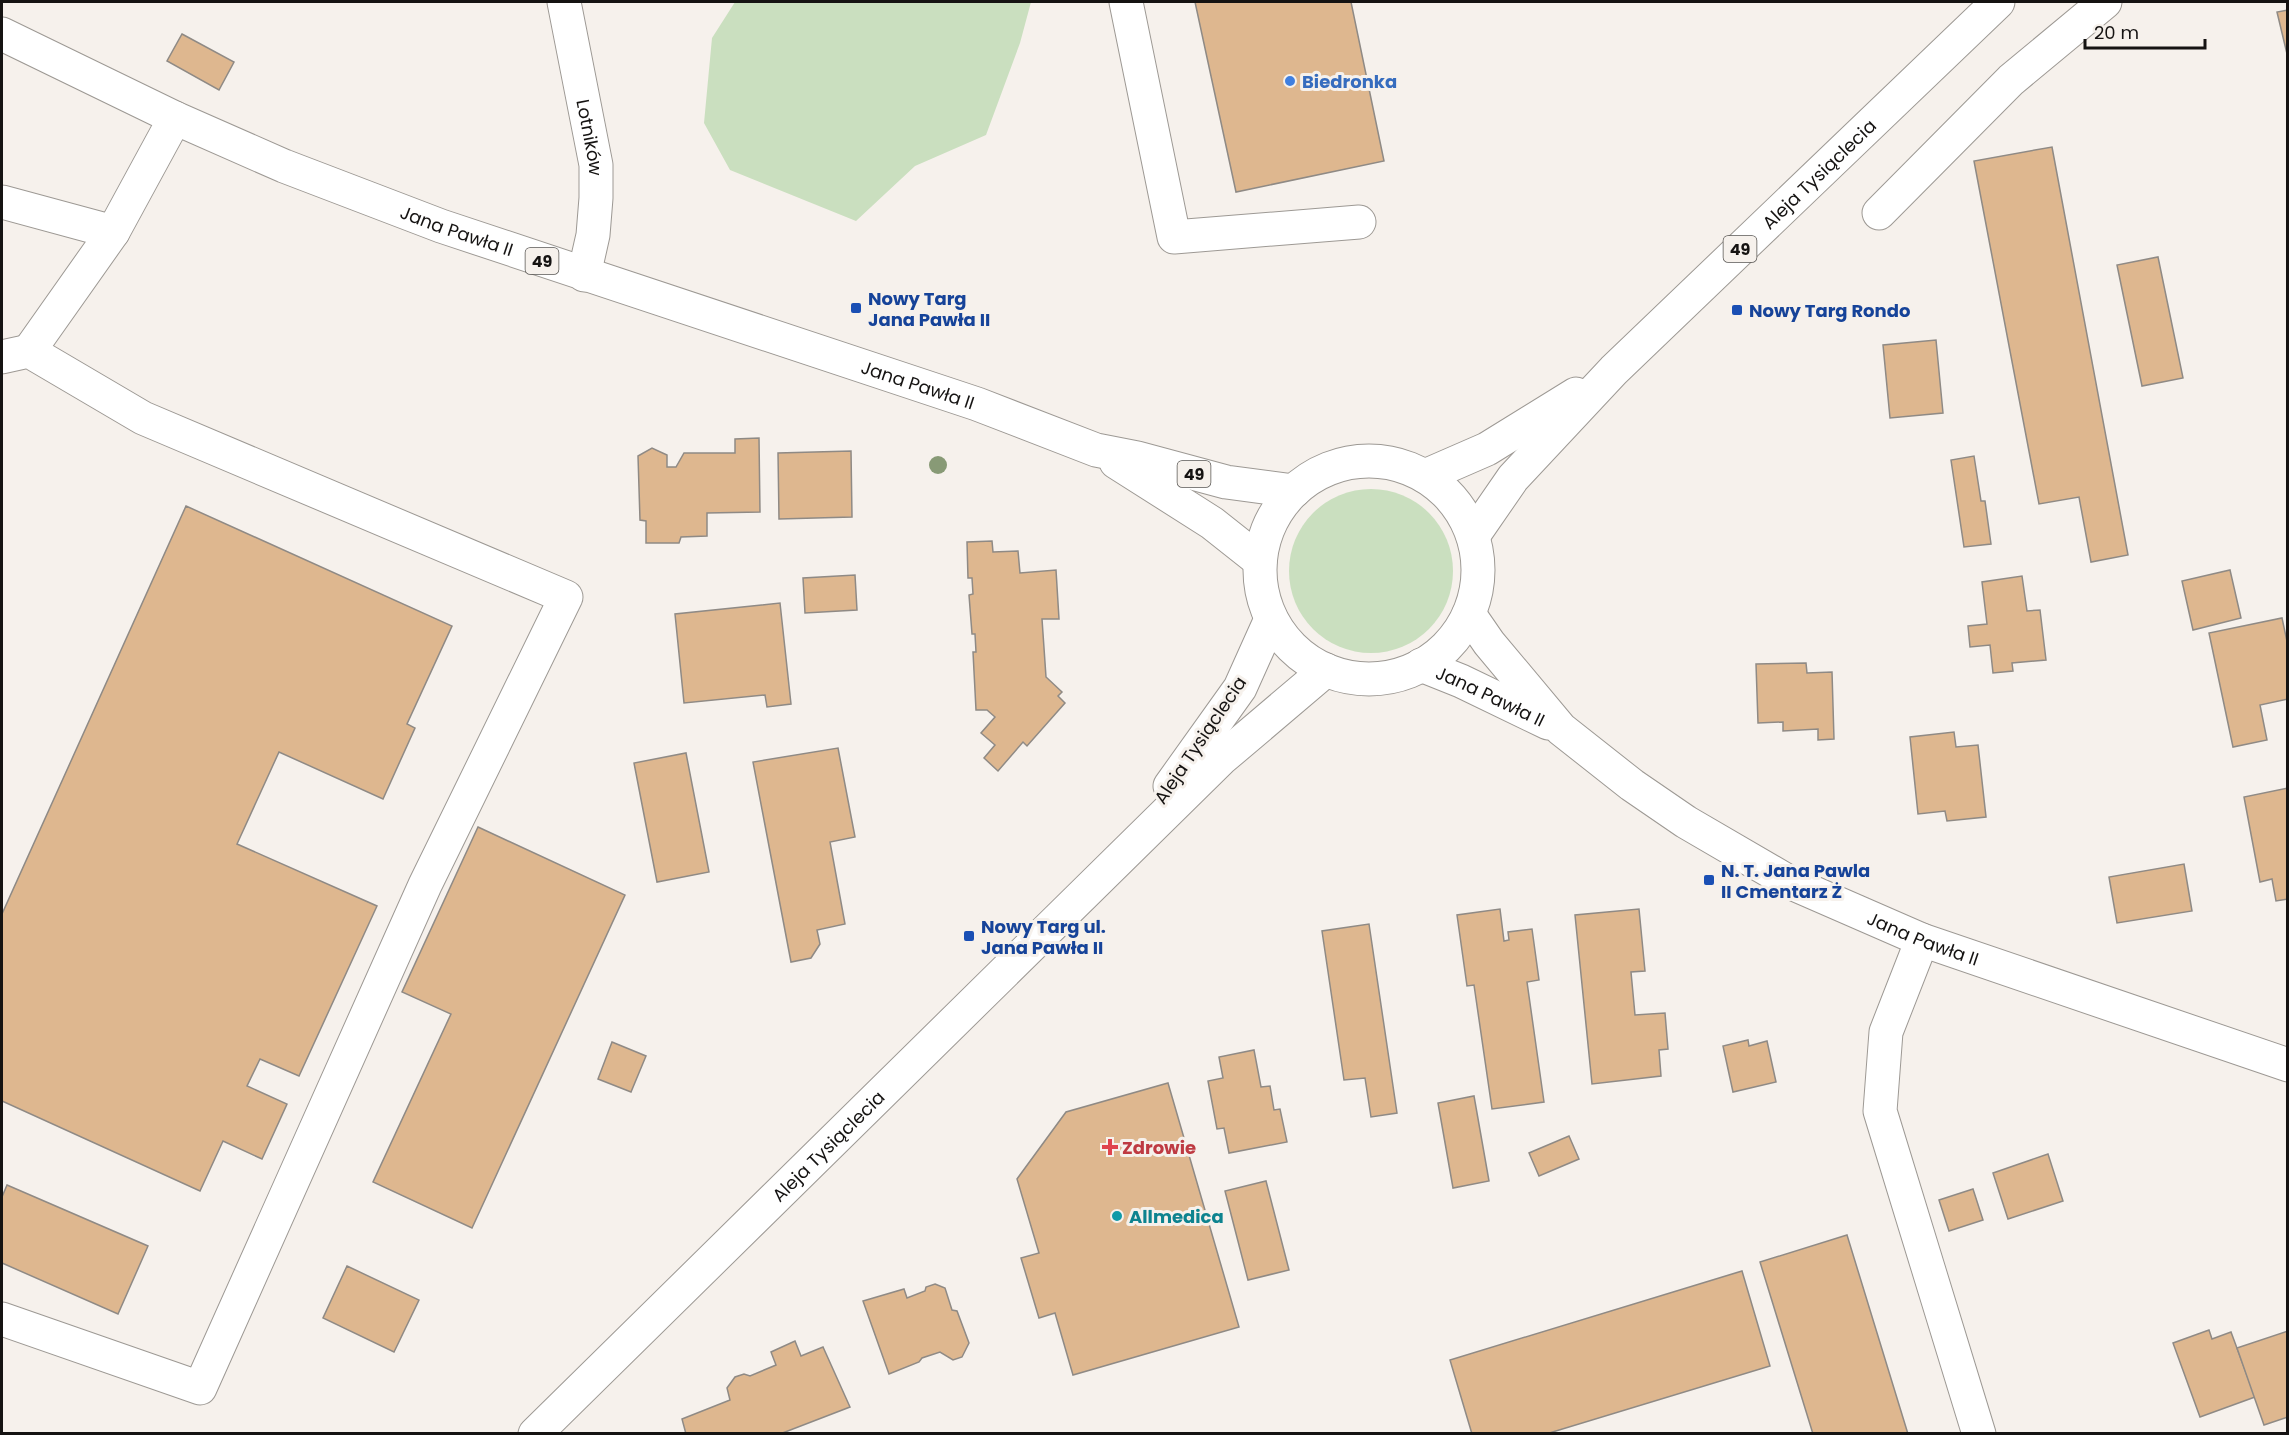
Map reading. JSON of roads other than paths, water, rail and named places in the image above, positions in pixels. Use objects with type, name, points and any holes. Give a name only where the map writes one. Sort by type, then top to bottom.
[{"type":"main road","name":"Lotników","points":[[564,2],[596,165],[593,235],[584,275]]},
{"type":"main road","points":[[1126,2],[1174,237],[1359,222]]},
{"type":"main road","name":"Aleja Tysiąclecia","points":[[1473,536],[1513,478],[1614,370],[1998,2]]},
{"type":"main road","points":[[1879,213],[2011,80],[2105,2]]},
{"type":"main road","name":"Jana Pawła II","points":[[2,34],[175,118],[295,170],[441,226],[977,404],[1096,450],[1137,458],[1226,482],[1294,491]]},
{"type":"main road","points":[[2,1319],[200,1388],[425,885],[566,597],[143,418],[15,354],[113,232],[175,118]]},
{"type":"main road","points":[[2,202],[113,232]]},
{"type":"main road","name":"Aleja Tysiąclecia","points":[[1425,476],[1487,449],[1614,370]]},
{"type":"main road","name":"Jana Pawła II","points":[[1096,450],[1212,523],[1260,561]]},
{"type":"main road","points":[[1357,461],[1392,463],[1425,476],[1455,501],[1466,518],[1473,536],[1478,568],[1474,599],[1469,614],[1449,644],[1421,665],[1403,673],[1384,678],[1344,676],[1312,663],[1288,644],[1271,619],[1261,591],[1260,561],[1267,530],[1274,515],[1307,479],[1323,471],[1357,461]]},
{"type":"main road","name":"Jana Pawła II","points":[[1469,614],[1489,643],[1561,729],[1632,785],[1686,822],[1789,882],[1922,940],[2288,1065]]},
{"type":"main road","name":"Aleja Tysiąclecia","points":[[1120,856],[1240,688],[1271,619]]},
{"type":"main road","name":"Jana Pawła II","points":[[1421,665],[1461,681],[1561,729]]},
{"type":"main road","name":"Aleja Tysiąclecia","points":[[535,1434],[1120,856],[1221,759],[1326,670]]},
{"type":"main road","points":[[1922,940],[1886,1032],[1880,1112],[1979,1434]]},
{"type":"place","name":"Biedronka","points":[[1290,81]]},
{"type":"place","name":"Nowy Targ Jana Pawła II","points":[[856,308]]},
{"type":"place","name":"Nowy Targ Rondo","points":[[1737,310]]},
{"type":"place","name":"N. T. Jana Pawla II Cmentarz Ż","points":[[1709,880]]},
{"type":"place","name":"Nowy Targ ul. Jana Pawła II","points":[[969,936]]},
{"type":"place","name":"Zdrowie","points":[[1110,1147]]},
{"type":"place","name":"Allmedica","points":[[1117,1216]]}]
